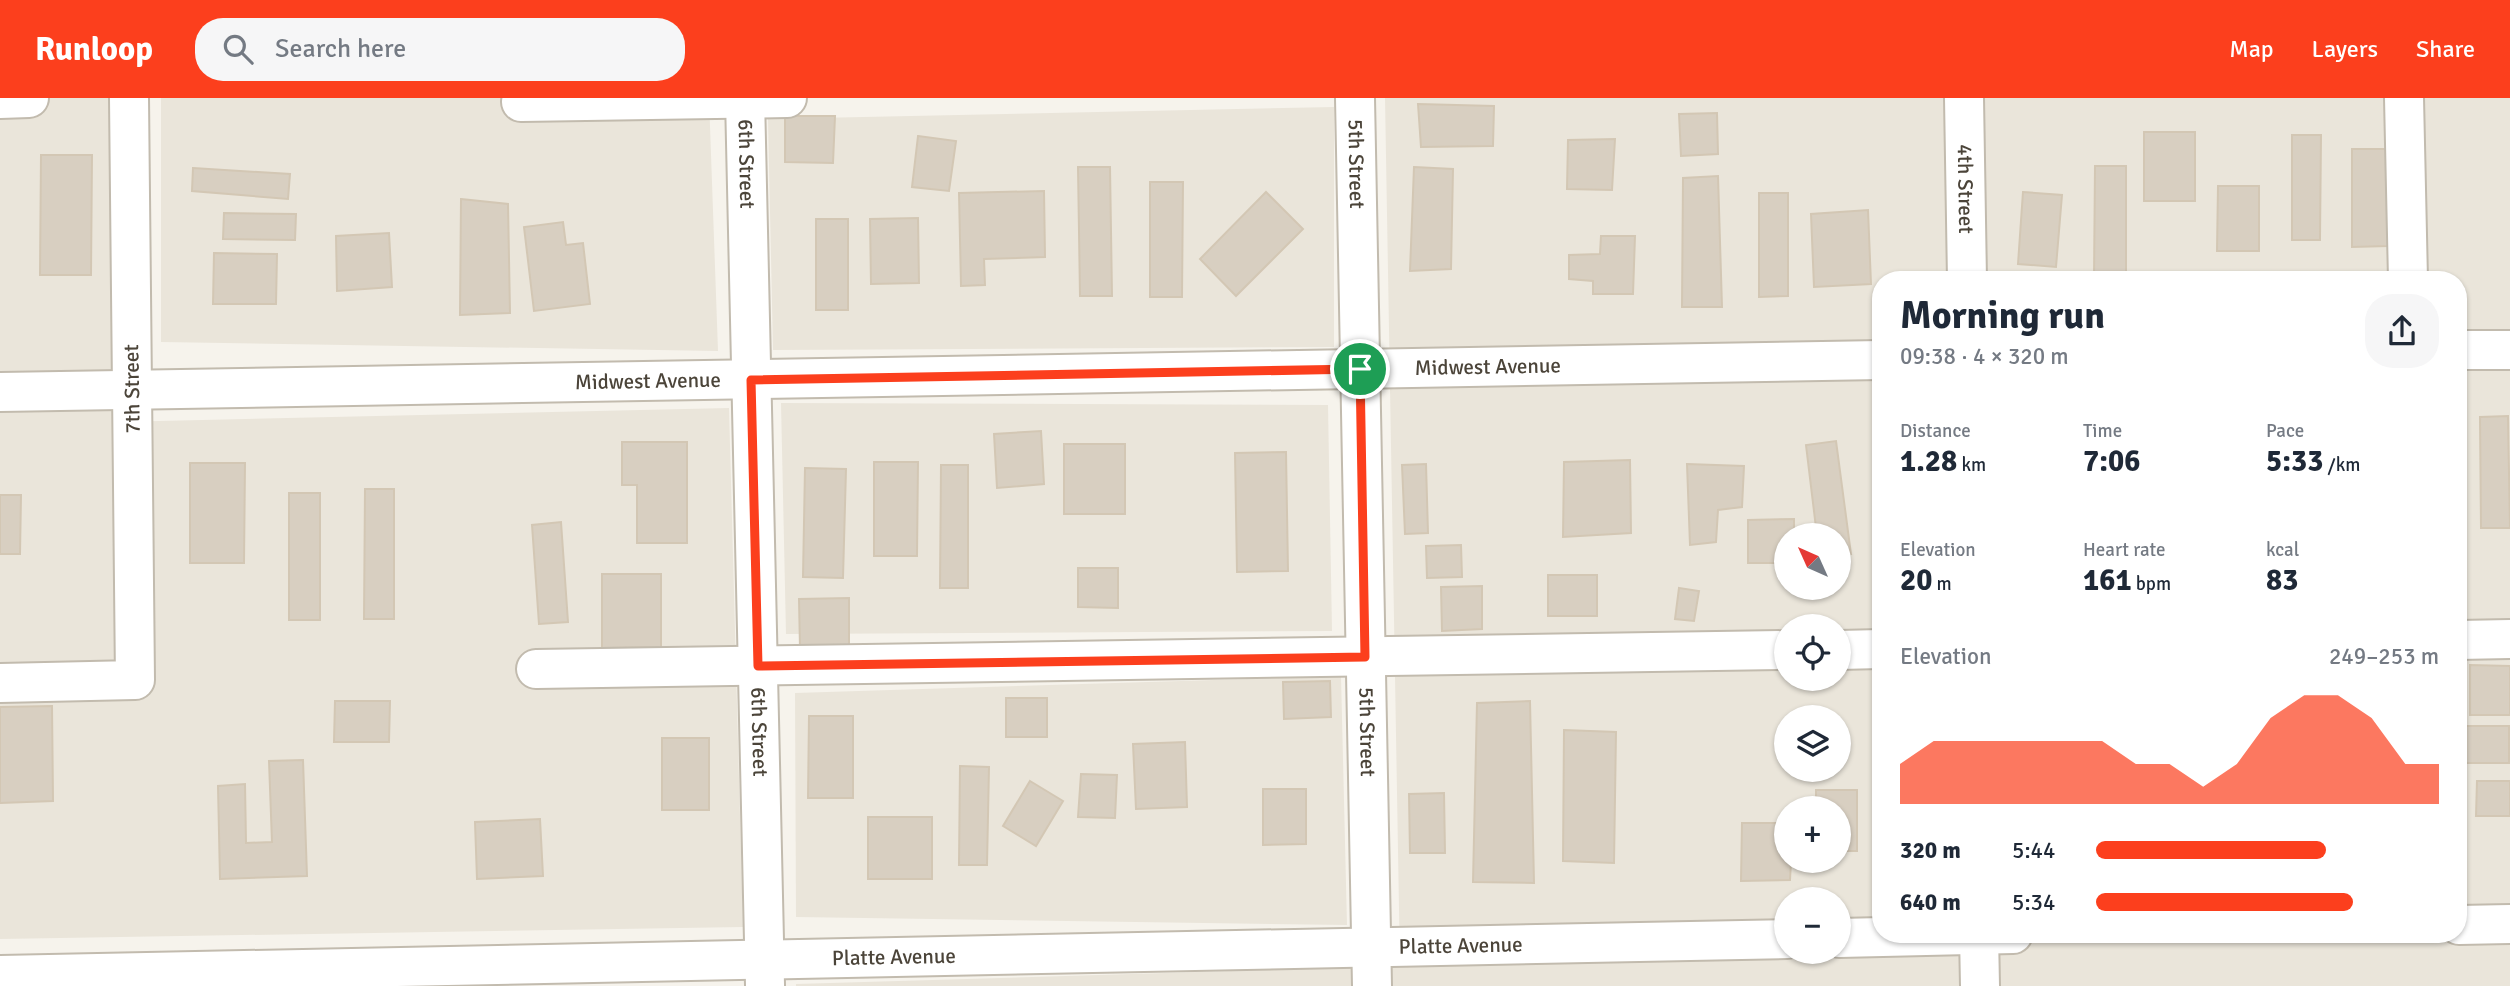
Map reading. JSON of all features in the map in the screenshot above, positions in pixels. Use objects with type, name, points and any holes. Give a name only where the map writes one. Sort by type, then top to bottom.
[{"type":"street","points":[[0,100],[29,98]]},
{"type":"street","name":"7th Street","points":[[0,683],[135,680],[129,98]]},
{"type":"street","name":"6th Street","points":[[745,98],[765,973]]},
{"type":"street","points":[[522,102],[788,98]]},
{"type":"street","name":"5th Street","points":[[1354,98],[1372,986]]},
{"type":"street","name":"4th Street","points":[[1964,98],[1967,271]]},
{"type":"street","points":[[2404,98],[2408,271]]},
{"type":"street","points":[[2467,351],[2510,350]]},
{"type":"street","name":"Midwest Avenue","points":[[0,392],[1872,360]]},
{"type":"street","points":[[2467,640],[2510,639]]},
{"type":"street","points":[[1851,650],[1872,649]]},
{"type":"street","points":[[536,669],[1774,650]]},
{"type":"street","points":[[2467,925],[2510,924]]},
{"type":"street","points":[[1851,938],[1872,937]]},
{"type":"street","name":"Platte Avenue","points":[[0,975],[765,973],[1371,947],[1774,939]]},
{"type":"street","points":[[1979,943],[1980,986]]},
{"type":"shaded area","points":[[0,98],[113,98],[116,422],[729,408],[743,927],[0,939]]},
{"type":"shaded area","points":[[161,98],[709,98],[718,351],[161,342]]},
{"type":"shaded area","points":[[1385,98],[2510,98],[2510,986],[796,986],[1400,966]]},
{"type":"shaded area","points":[[1334,107],[1334,347],[773,350],[768,119]]},
{"type":"shaded area","points":[[781,403],[1328,405],[1332,631],[786,634]]},
{"type":"shaded area","points":[[1341,676],[1347,925],[796,917],[795,693]]},
{"type":"building","points":[[1418,104],[1494,106],[1493,146],[1421,147]]},
{"type":"building","points":[[1717,113],[1718,154],[1681,156],[1679,114]]},
{"type":"building","points":[[785,116],[835,116],[833,163],[785,162]]},
{"type":"building","points":[[2144,132],[2195,132],[2195,201],[2144,201]]},
{"type":"building","points":[[2292,135],[2321,135],[2320,240],[2292,240]]},
{"type":"building","points":[[918,136],[956,141],[949,191],[912,187]]},
{"type":"building","points":[[1615,139],[1612,190],[1567,189],[1568,140]]},
{"type":"building","points":[[2352,149],[2388,149],[2388,246],[2352,247]]},
{"type":"building","points":[[41,155],[92,155],[91,275],[40,275]]},
{"type":"building","points":[[2095,166],[2126,166],[2126,271],[2094,271]]},
{"type":"building","points":[[1078,167],[1110,167],[1112,296],[1080,296]]},
{"type":"building","points":[[1414,167],[1453,169],[1451,269],[1410,271]]},
{"type":"building","points":[[193,168],[290,174],[288,199],[192,191]]},
{"type":"building","points":[[1718,176],[1722,307],[1682,307],[1683,178]]},
{"type":"building","points":[[1150,182],[1183,182],[1182,297],[1150,297]]},
{"type":"building","points":[[2218,186],[2259,186],[2259,251],[2217,251]]},
{"type":"building","points":[[1044,191],[1045,257],[984,259],[985,285],[961,286],[959,193]]},
{"type":"building","points":[[1266,192],[1303,229],[1236,296],[1200,259]]},
{"type":"building","points":[[2023,192],[2062,195],[2056,267],[2018,264]]},
{"type":"building","points":[[1759,193],[1788,193],[1788,296],[1759,297]]},
{"type":"building","points":[[461,199],[508,204],[510,313],[460,315]]},
{"type":"building","points":[[1868,210],[1871,284],[1814,287],[1811,214]]},
{"type":"building","points":[[224,213],[296,214],[295,240],[223,239]]},
{"type":"building","points":[[918,218],[919,283],[871,284],[870,219]]},
{"type":"building","points":[[816,219],[848,219],[848,310],[816,310]]},
{"type":"building","points":[[563,222],[566,245],[583,243],[590,304],[534,311],[524,227]]},
{"type":"building","points":[[389,233],[392,287],[337,291],[336,236]]},
{"type":"building","points":[[1601,236],[1635,236],[1633,294],[1593,294],[1593,281],[1569,279],[1569,255],[1600,254]]},
{"type":"building","points":[[214,253],[277,254],[276,304],[213,304]]},
{"type":"building","points":[[2508,416],[2510,528],[2481,528],[2480,417]]},
{"type":"building","points":[[1041,431],[1044,484],[997,488],[994,434]]},
{"type":"building","points":[[1836,441],[1847,523],[1815,523],[1806,445]]},
{"type":"building","points":[[622,442],[687,442],[687,543],[637,543],[637,485],[622,485]]},
{"type":"building","points":[[1064,444],[1125,444],[1125,514],[1064,514]]},
{"type":"building","points":[[1286,452],[1288,571],[1237,572],[1235,453]]},
{"type":"building","points":[[1630,460],[1631,533],[1563,537],[1564,462]]},
{"type":"building","points":[[874,462],[918,462],[917,556],[874,556]]},
{"type":"building","points":[[190,463],[245,463],[244,563],[190,563]]},
{"type":"building","points":[[1426,464],[1428,533],[1405,534],[1402,465]]},
{"type":"building","points":[[1687,464],[1744,466],[1742,507],[1718,510],[1716,542],[1690,545]]},
{"type":"building","points":[[941,465],[968,465],[968,588],[940,588]]},
{"type":"building","points":[[805,468],[846,469],[843,578],[803,577]]},
{"type":"building","points":[[365,489],[394,489],[394,619],[364,619]]},
{"type":"building","points":[[289,493],[320,493],[320,620],[289,620]]},
{"type":"building","points":[[0,495],[21,495],[20,554],[0,554]]},
{"type":"building","points":[[1794,519],[1794,523],[1774,523],[1774,563],[1748,563],[1748,520]]},
{"type":"building","points":[[561,522],[568,622],[539,624],[532,525]]},
{"type":"building","points":[[1461,545],[1462,577],[1427,578],[1426,546]]},
{"type":"building","points":[[1078,568],[1118,568],[1118,608],[1078,607]]},
{"type":"building","points":[[602,574],[661,574],[661,647],[602,648]]},
{"type":"building","points":[[1548,575],[1597,575],[1597,616],[1548,616]]},
{"type":"building","points":[[1482,586],[1482,629],[1442,631],[1441,587]]},
{"type":"building","points":[[1679,588],[1699,591],[1694,621],[1675,619]]},
{"type":"building","points":[[849,598],[849,647],[800,648],[799,599]]},
{"type":"building","points":[[2470,665],[2510,666],[2510,715],[2470,715]]},
{"type":"building","points":[[1330,681],[1331,717],[1284,719],[1283,682]]},
{"type":"building","points":[[1006,698],[1047,698],[1047,737],[1006,737]]},
{"type":"building","points":[[335,701],[390,701],[389,742],[334,742]]},
{"type":"building","points":[[1530,701],[1534,883],[1473,882],[1477,703]]},
{"type":"building","points":[[52,706],[53,801],[0,803],[0,707]]},
{"type":"building","points":[[809,716],[853,716],[853,798],[808,798]]},
{"type":"building","points":[[2467,726],[2509,726],[2509,763],[2467,763]]},
{"type":"building","points":[[1564,730],[1616,732],[1614,863],[1563,861]]},
{"type":"building","points":[[662,738],[709,738],[709,810],[662,810]]},
{"type":"building","points":[[1185,742],[1187,807],[1136,809],[1133,744]]},
{"type":"building","points":[[303,760],[307,876],[220,879],[218,786],[245,784],[246,843],[272,842],[269,761]]},
{"type":"building","points":[[960,766],[989,767],[987,865],[959,865]]},
{"type":"building","points":[[1081,774],[1117,775],[1115,818],[1078,817]]},
{"type":"building","points":[[1030,781],[1063,801],[1036,846],[1003,826]]},
{"type":"building","points":[[2477,781],[2510,781],[2510,816],[2476,816]]},
{"type":"building","points":[[1263,789],[1306,789],[1306,844],[1263,845]]},
{"type":"building","points":[[1816,790],[1857,790],[1857,851],[1851,851],[1851,796],[1816,796]]},
{"type":"building","points":[[1444,793],[1445,853],[1410,853],[1409,794]]},
{"type":"building","points":[[868,817],[932,817],[932,879],[868,879]]},
{"type":"building","points":[[540,819],[543,876],[477,879],[475,822]]},
{"type":"building","points":[[1742,823],[1774,823],[1774,873],[1790,873],[1790,880],[1741,881]]},
{"type":"route","points":[[1360,369],[1365,657],[758,666],[751,380],[1360,369]]}]
